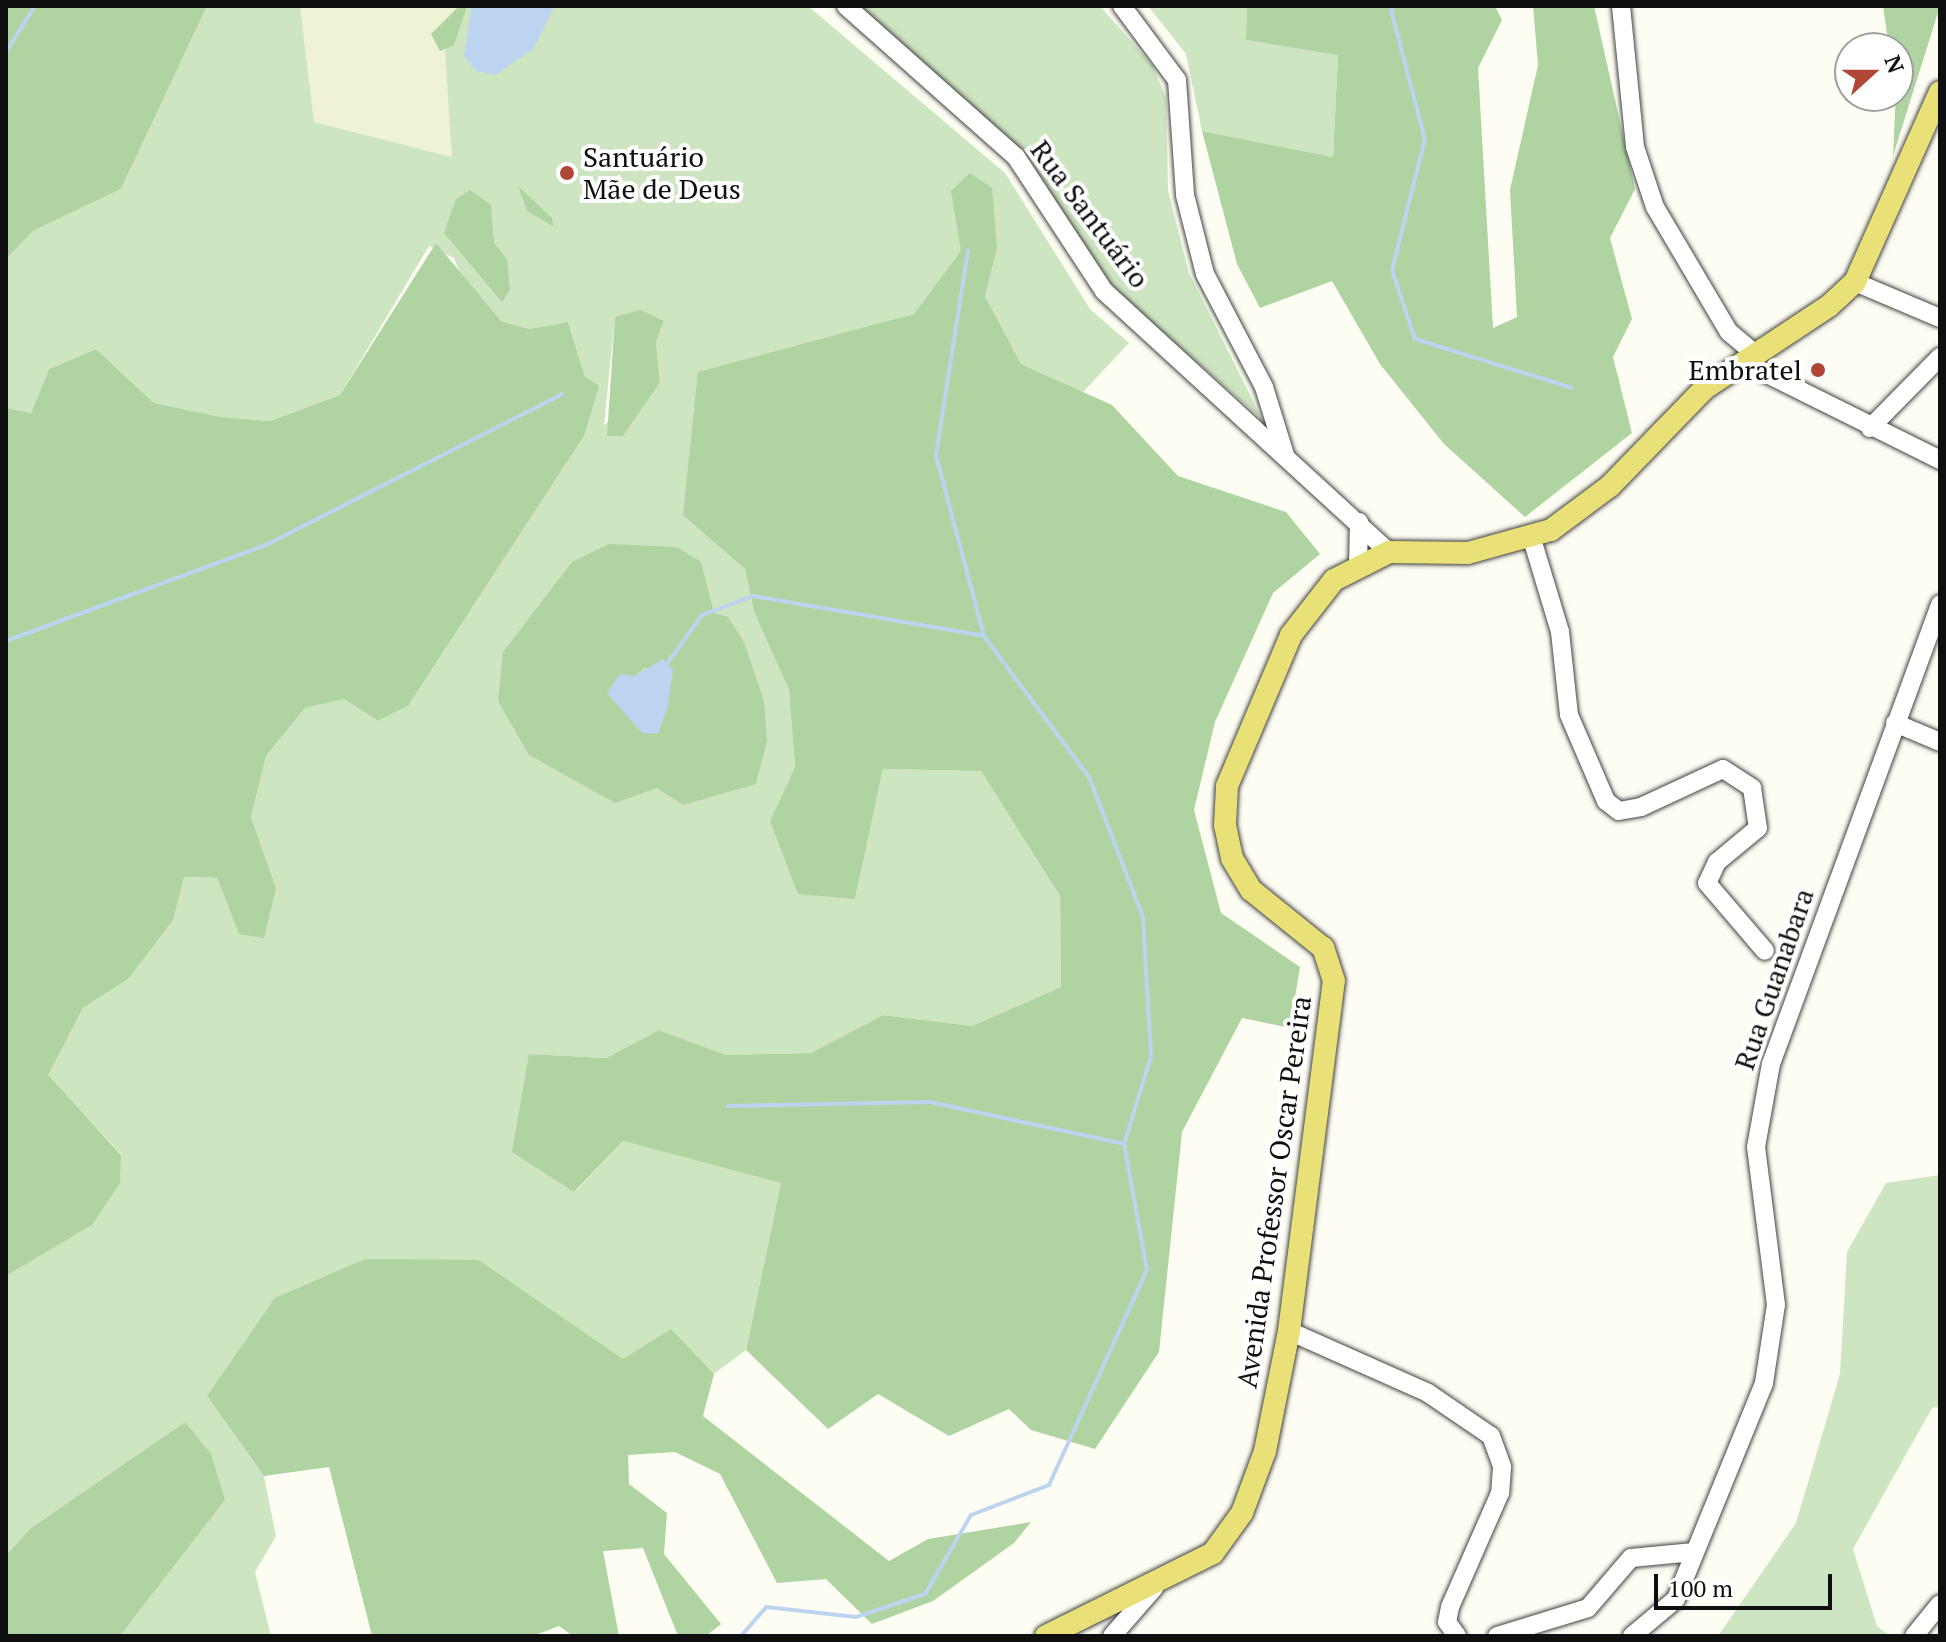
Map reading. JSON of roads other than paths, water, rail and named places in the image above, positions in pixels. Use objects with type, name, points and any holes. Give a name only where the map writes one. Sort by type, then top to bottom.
[{"type":"main road","name":"Avenida Professor Oscar Pereira","points":[[1046,1636],[1154,1588],[1213,1553],[1242,1513],[1265,1451],[1289,1331],[1334,981],[1323,948],[1251,890],[1232,858],[1227,786],[1291,635],[1334,580],[1389,552],[1468,553],[1532,539],[1610,486],[1684,406],[1855,282],[1940,92]]},
{"type":"street","name":"Rua Santuário","points":[[846,6],[1016,157],[1104,291],[1389,552]]},
{"type":"street","points":[[1122,6],[1177,80],[1185,195],[1205,274],[1264,387],[1285,455]]},
{"type":"street","points":[[1621,6],[1635,147],[1655,207],[1729,332],[1749,359],[1870,428],[1940,460]]},
{"type":"street","points":[[1855,282],[1940,318]]},
{"type":"street","points":[[1870,428],[1940,357]]},
{"type":"street","points":[[1358,566],[1359,522]]},
{"type":"street","points":[[1532,539],[1560,632],[1572,725],[1606,801],[1619,811],[1641,807],[1723,769],[1752,788],[1758,828],[1717,862],[1707,883],[1765,951]]},
{"type":"street","name":"Rua Guanabara","points":[[1632,1636],[1676,1599],[1775,1343],[1773,1262],[1756,1147],[1771,1064],[1940,604]]},
{"type":"street","points":[[1895,723],[1940,742]]},
{"type":"street","points":[[1289,1331],[1428,1393],[1491,1436],[1502,1467],[1500,1493],[1450,1607],[1447,1622],[1457,1636]]},
{"type":"street","points":[[1497,1636],[1588,1608],[1631,1558],[1694,1552]]},
{"type":"street","points":[[1112,1636],[1154,1588]]},
{"type":"street","points":[[1914,1636],[1940,1604]]},
{"type":"water","points":[[472,6],[555,6],[533,49],[495,75],[476,71],[464,56]]},
{"type":"water","points":[[663,659],[673,670],[668,706],[658,734],[642,733],[607,693],[620,674],[635,676]]},
{"type":"waterway","points":[[6,52],[35,6]]},
{"type":"waterway","points":[[1390,6],[1425,139],[1392,270],[1415,339],[1572,388]]},
{"type":"waterway","points":[[741,1636],[766,1607],[856,1617],[925,1594],[971,1515],[1049,1485],[1147,1270],[1124,1144],[1151,1056],[1143,917],[1089,777],[984,636],[936,455],[968,250]]},
{"type":"waterway","points":[[6,641],[268,544],[562,394]]},
{"type":"waterway","points":[[664,668],[702,615],[753,596],[984,636]]},
{"type":"waterway","points":[[728,1106],[930,1102],[1124,1144]]},
{"type":"place","name":"Santuário Mãe de Deus","points":[[567,173]]},
{"type":"place","name":"Embratel","points":[[1818,370]]}]
